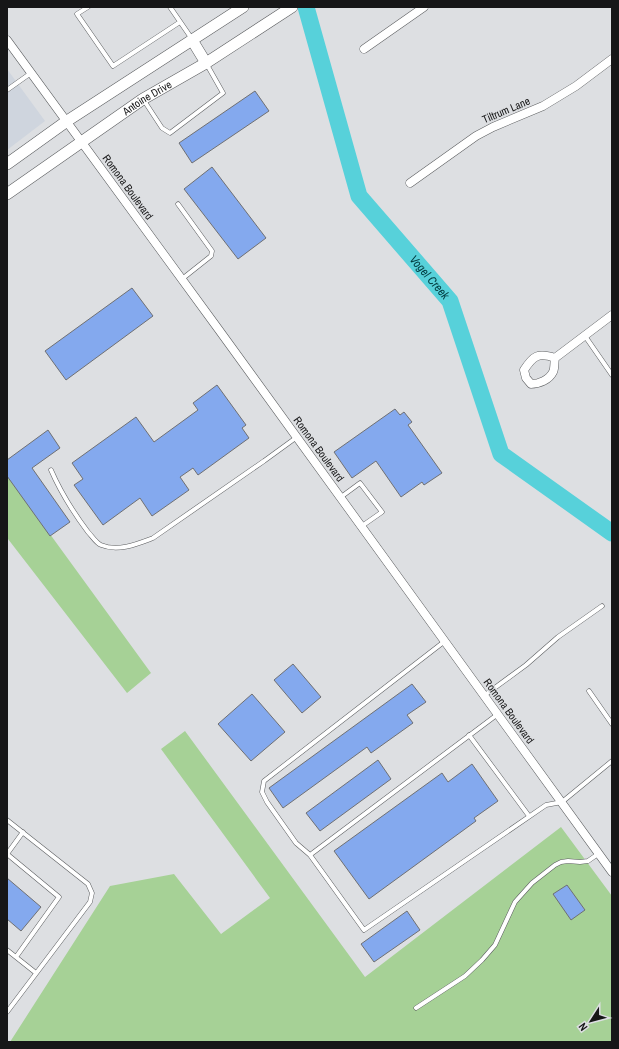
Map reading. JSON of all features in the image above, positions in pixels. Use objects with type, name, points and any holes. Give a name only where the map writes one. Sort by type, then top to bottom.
[{"type":"main road","points":[[7,164],[67,121],[243,7]]},
{"type":"main road","name":"Antoine Drive","points":[[7,194],[143,99],[206,63],[292,7]]},
{"type":"main road","points":[[192,40],[206,63]]},
{"type":"street","points":[[364,49],[424,7]]},
{"type":"street","name":"Romona Boulevard","points":[[7,40],[485,695],[612,872]]},
{"type":"street","name":"Tiltrum Lane","points":[[410,183],[476,136],[493,127],[543,106],[576,86],[612,59]]},
{"type":"street","points":[[555,358],[612,315]]},
{"type":"lane","points":[[88,7],[77,14],[113,66],[180,22]]},
{"type":"lane","points":[[170,7],[192,40]]},
{"type":"lane","points":[[143,99],[162,128],[170,133],[223,94],[206,63]]},
{"type":"lane","points":[[7,90],[32,73]]},
{"type":"lane","points":[[178,204],[212,251],[210,256],[182,279]]},
{"type":"lane","points":[[585,336],[612,375]]},
{"type":"lane","points":[[51,470],[62,495],[95,540],[100,545],[113,547],[126,546],[139,544],[153,538],[297,437]]},
{"type":"lane","points":[[341,498],[360,483],[382,512],[362,526]]},
{"type":"lane","points":[[485,695],[526,664],[558,636],[602,606]]},
{"type":"lane","points":[[445,641],[264,782],[262,792],[267,802],[296,842],[310,855],[364,930],[546,805],[562,802],[612,761]]},
{"type":"lane","points":[[588,691],[612,724]]},
{"type":"lane","points":[[310,855],[498,714]]},
{"type":"lane","points":[[469,735],[529,816]]},
{"type":"lane","points":[[7,820],[77,874],[88,884],[92,893],[90,902],[7,1012]]},
{"type":"lane","points":[[16,957],[59,897],[7,854],[23,832]]},
{"type":"lane","points":[[416,1008],[465,976],[482,960],[495,945],[515,902],[532,883],[561,862],[588,861],[598,854]]},
{"type":"lane","points":[[7,950],[36,973]]},
{"type":"shaded area","points":[[7,69],[45,121],[7,150]]},
{"type":"green space","points":[[7,475],[151,673],[127,693],[8,539]]},
{"type":"green space","points":[[185,731],[365,977],[561,827],[612,896],[612,1042],[10,1042],[110,886],[174,874],[221,934],[270,898],[161,749]]},
{"type":"building","points":[[255,91],[269,111],[192,163],[179,143]]},
{"type":"building","points":[[212,167],[266,238],[238,259],[184,189]]},
{"type":"building","points":[[132,288],[153,316],[66,380],[45,351]]},
{"type":"building","points":[[217,385],[246,425],[242,428],[249,438],[198,475],[193,468],[180,477],[189,490],[152,516],[140,498],[103,525],[74,485],[83,479],[72,463],[136,417],[154,442],[198,410],[193,403]]},
{"type":"building","points":[[395,409],[400,415],[404,412],[412,422],[408,425],[442,473],[424,485],[422,482],[401,497],[376,461],[352,478],[334,452]]},
{"type":"building","points":[[48,430],[60,448],[32,468],[70,522],[50,536],[7,476],[7,460]]},
{"type":"building","points":[[293,664],[321,697],[302,713],[274,680]]},
{"type":"building","points":[[412,684],[426,702],[407,715],[413,723],[371,753],[367,747],[283,808],[269,788]]},
{"type":"building","points":[[252,694],[285,732],[251,761],[218,724]]},
{"type":"building","points":[[378,760],[391,779],[320,831],[306,813]]},
{"type":"building","points":[[472,764],[498,801],[474,818],[476,821],[369,899],[334,851],[442,773],[448,782]]},
{"type":"building","points":[[7,878],[41,907],[21,931],[7,919]]},
{"type":"building","points":[[567,885],[585,910],[571,920],[553,894]]},
{"type":"building","points":[[407,911],[420,930],[374,962],[361,944]]},
{"type":"waterway","name":"Vogel Creek","points":[[306,7],[359,196],[450,301],[501,454],[612,533]]}]
